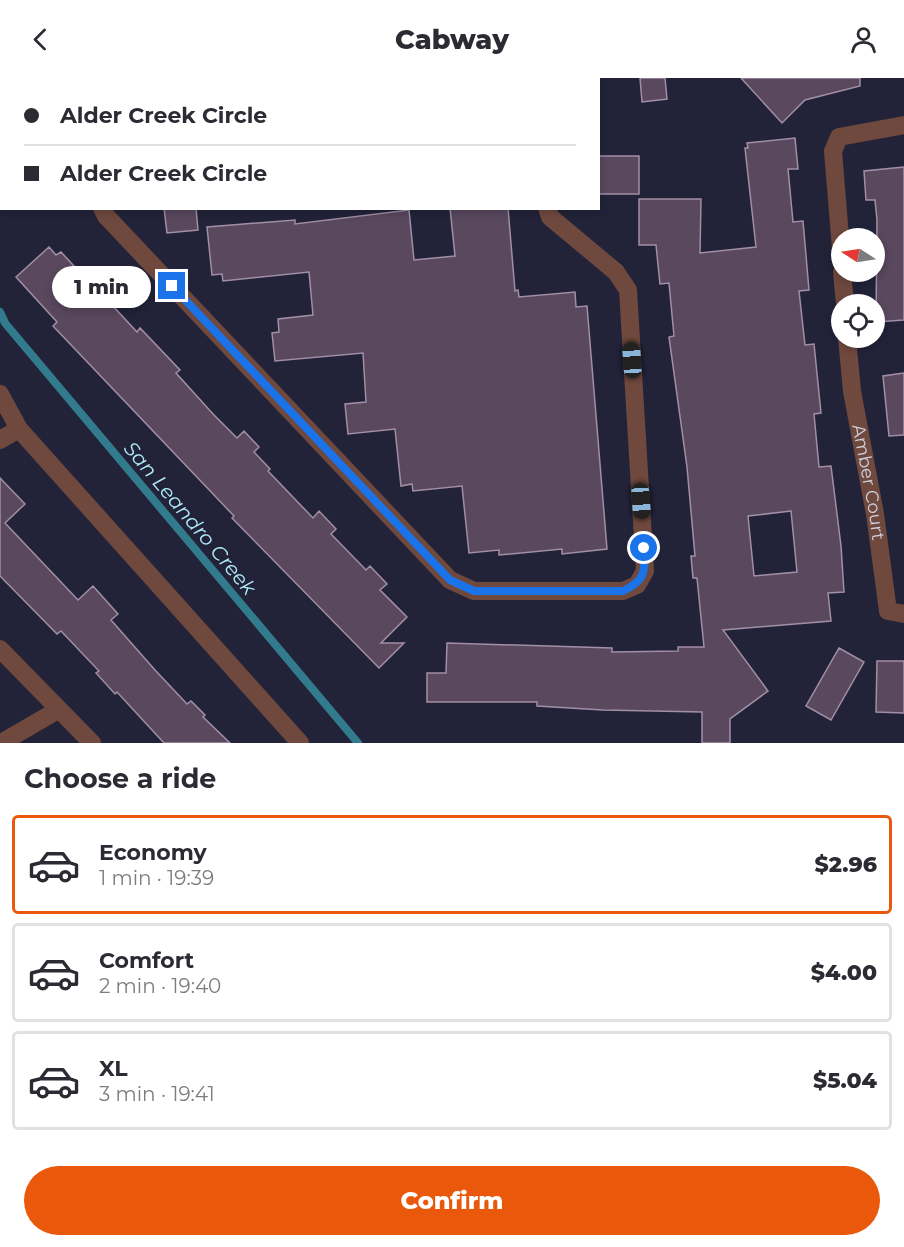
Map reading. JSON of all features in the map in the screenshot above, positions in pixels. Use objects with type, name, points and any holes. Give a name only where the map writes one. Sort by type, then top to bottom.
[{"type":"street","points":[[839,228],[833,151],[839,137],[904,125]]},
{"type":"street","points":[[103,210],[106,216],[450,580],[474,591],[623,591],[637,585],[645,571],[628,290],[616,272],[550,217],[548,210]]},
{"type":"street","name":"Amber Court","points":[[849,348],[852,391],[875,514],[888,611],[904,614]]},
{"type":"street","points":[[0,394],[19,429],[300,743]]},
{"type":"street","points":[[0,440],[19,429]]},
{"type":"street","points":[[0,649],[92,743]]},
{"type":"street","points":[[1,743],[58,710]]},
{"type":"building","points":[[640,78],[665,78],[667,99],[642,102]]},
{"type":"building","points":[[741,78],[860,78],[860,86],[805,100],[782,123]]},
{"type":"building","points":[[795,138],[798,169],[788,169],[793,222],[803,221],[809,290],[799,291],[805,345],[814,344],[821,413],[814,414],[819,467],[831,466],[841,546],[844,592],[828,593],[831,621],[723,630],[768,691],[730,719],[730,743],[702,743],[702,712],[537,706],[537,702],[427,702],[427,673],[446,673],[447,643],[612,648],[612,652],[678,651],[678,647],[704,647],[697,578],[693,578],[691,556],[695,556],[687,467],[669,337],[674,336],[669,283],[660,284],[656,245],[639,245],[639,199],[701,199],[700,253],[756,247],[745,148],[748,148],[747,143]],"holes":[[[791,511],[797,572],[754,576],[748,516]]]},
{"type":"building","points":[[600,156],[639,156],[639,194],[600,194]]},
{"type":"building","points":[[904,167],[904,320],[885,321],[885,294],[876,294],[876,282],[885,282],[885,228],[877,228],[875,200],[866,200],[864,171]]},
{"type":"building","points":[[164,210],[196,210],[198,230],[167,233]]},
{"type":"building","points":[[409,210],[414,260],[455,256],[450,210],[508,210],[515,291],[518,290],[519,297],[575,292],[576,307],[587,306],[607,549],[562,554],[562,549],[499,555],[499,550],[469,553],[462,486],[413,491],[412,484],[401,486],[395,429],[348,434],[345,404],[366,402],[363,353],[275,361],[272,333],[279,332],[278,319],[313,315],[309,272],[223,281],[222,274],[212,275],[207,227],[295,220],[295,224]]},
{"type":"building","points":[[49,247],[56,255],[61,252],[85,278],[93,271],[106,286],[100,292],[137,332],[140,328],[180,370],[176,373],[213,414],[237,438],[244,431],[259,447],[254,452],[270,469],[268,471],[313,518],[319,511],[336,529],[331,534],[366,570],[370,566],[387,584],[380,590],[407,617],[381,643],[404,643],[379,668],[232,518],[234,516],[53,326],[57,322],[16,277]]},
{"type":"building","points":[[904,373],[904,435],[889,436],[883,376]]},
{"type":"building","points":[[0,478],[25,504],[5,523],[78,600],[93,586],[118,614],[111,620],[187,704],[191,701],[205,715],[203,717],[230,743],[164,743],[117,692],[115,694],[96,673],[99,671],[61,631],[57,634],[0,576]]},
{"type":"building","points":[[839,648],[864,662],[831,720],[806,706]]},
{"type":"building","points":[[877,661],[904,661],[904,713],[876,712]]},
{"type":"waterway","name":"San Leandro Creek","points":[[0,312],[5,323],[358,743]]},
{"type":"route","points":[[172,286],[450,580],[474,591],[623,591],[637,585],[645,571],[644,548]]}]
